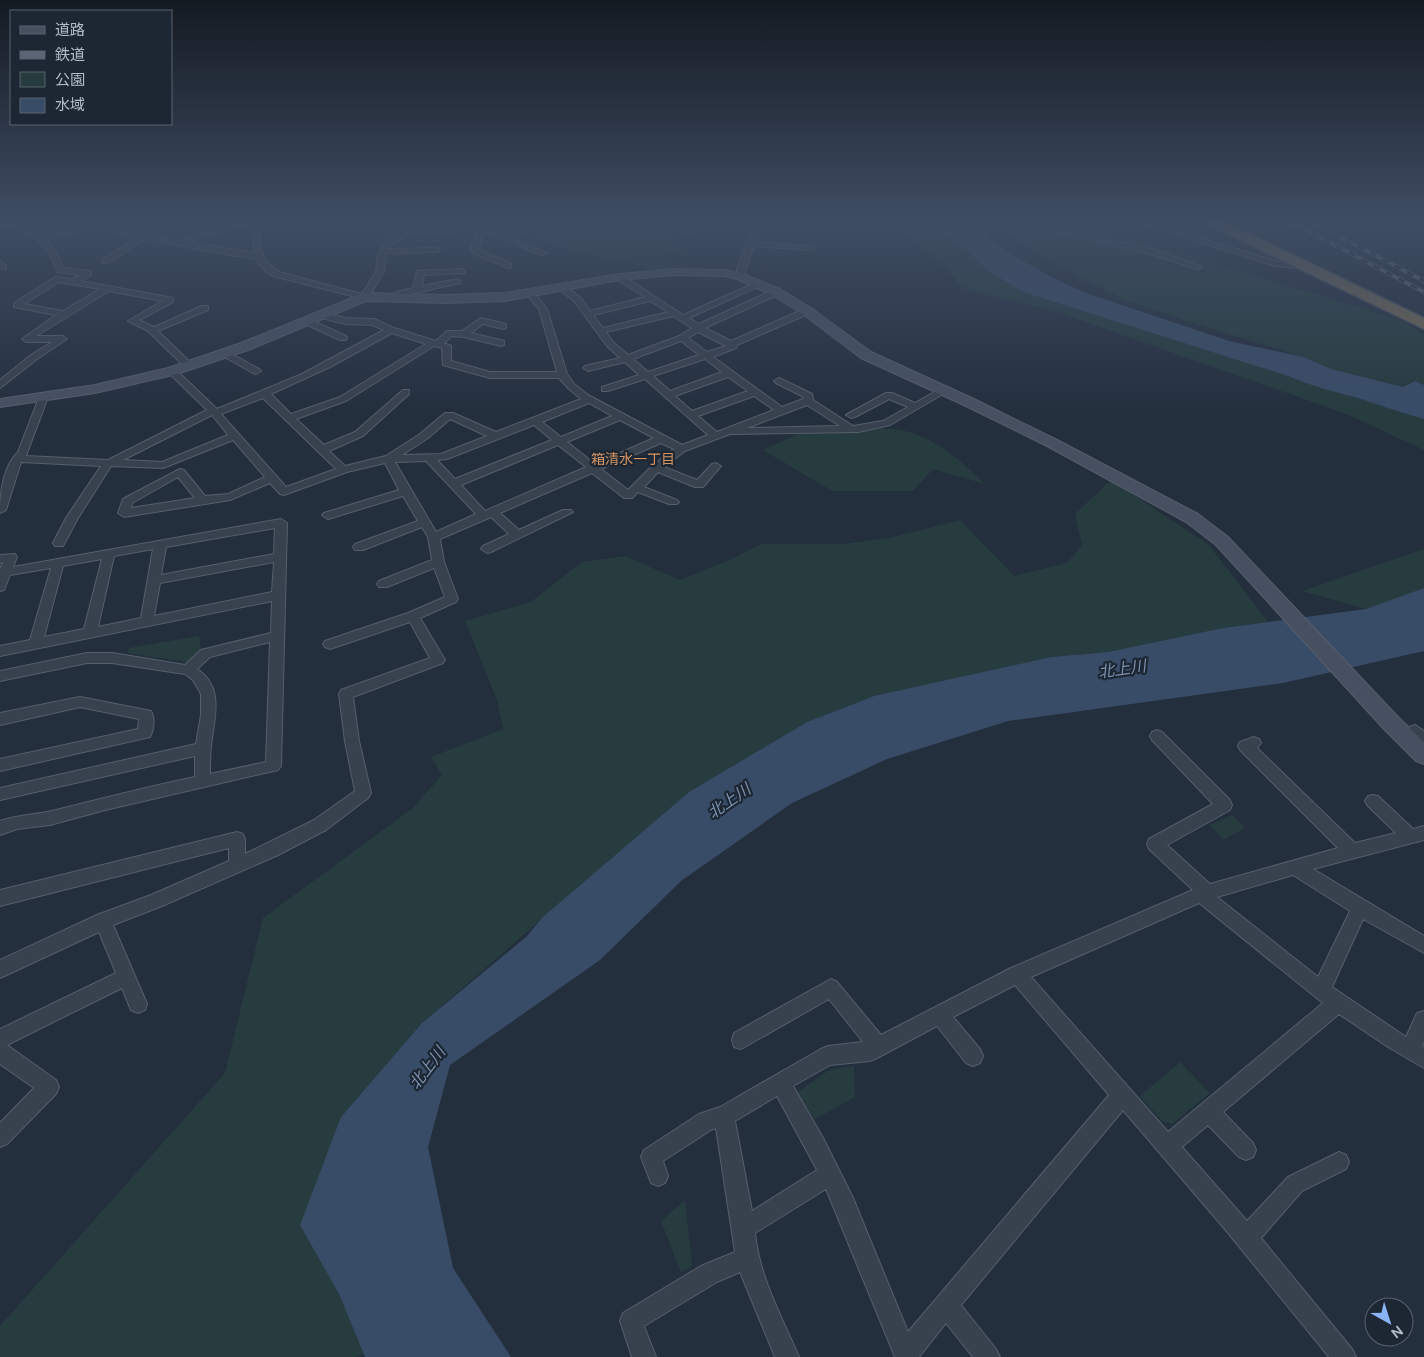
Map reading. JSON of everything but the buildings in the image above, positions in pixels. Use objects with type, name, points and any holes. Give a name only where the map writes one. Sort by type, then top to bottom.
[{"type":"highway","points":[[1346,283],[1424,324]]},
{"type":"highway","points":[[1348,283],[1424,320]]},
{"type":"street","points":[[53,283],[17,305],[64,314]]},
{"type":"street","points":[[81,283],[170,300],[132,321],[145,325],[189,366]]},
{"type":"street","points":[[312,283],[364,297],[475,299],[505,297],[582,283]]},
{"type":"street","points":[[0,403],[95,389],[189,366],[226,354],[364,297],[373,283]]},
{"type":"street","points":[[417,290],[418,283]]},
{"type":"street","points":[[397,297],[400,294],[447,283]]},
{"type":"street","points":[[630,283],[698,328],[730,345]]},
{"type":"street","points":[[600,331],[679,316],[760,284],[776,292],[807,311],[866,356],[1054,444],[1192,518],[1222,541],[1391,723],[1424,755]]},
{"type":"street","points":[[560,287],[577,299],[610,344],[715,436]]},
{"type":"street","points":[[0,385],[34,357],[63,339],[26,339],[108,288]]},
{"type":"street","points":[[529,292],[543,309],[546,327],[558,354],[562,374],[571,386],[590,400],[681,449]]},
{"type":"street","points":[[588,368],[626,359],[682,338],[698,328],[776,292]]},
{"type":"street","points":[[587,314],[652,298]]},
{"type":"street","points":[[152,331],[205,308]]},
{"type":"street","points":[[730,345],[807,311]]},
{"type":"street","points":[[320,315],[346,321],[374,322],[391,330],[447,346],[446,362],[490,375],[538,376],[562,374]]},
{"type":"street","points":[[464,334],[481,321],[503,326]]},
{"type":"street","points":[[306,322],[343,338]]},
{"type":"street","points":[[59,543],[72,518],[107,464],[214,412],[265,394],[366,345],[391,330]]},
{"type":"street","points":[[289,418],[343,398],[450,333],[464,334],[501,343]]},
{"type":"street","points":[[682,338],[781,411]]},
{"type":"street","points":[[605,389],[733,346],[730,345]]},
{"type":"street","points":[[226,354],[256,371]]},
{"type":"street","points":[[172,371],[214,412],[284,492],[343,470],[388,459],[443,457],[590,400]]},
{"type":"street","points":[[668,395],[730,373]]},
{"type":"street","points":[[779,381],[809,396],[808,401]]},
{"type":"street","points":[[728,431],[851,429],[886,422],[943,391]]},
{"type":"street","points":[[322,450],[359,434],[406,392]]},
{"type":"street","points":[[691,415],[755,392]]},
{"type":"street","points":[[265,394],[343,470]]},
{"type":"street","points":[[850,415],[889,395],[916,407]]},
{"type":"street","points":[[0,510],[17,459],[23,453],[43,397]]},
{"type":"street","points":[[535,421],[628,496],[656,468],[681,449],[808,401]]},
{"type":"street","points":[[808,401],[851,429]]},
{"type":"street","points":[[862,409],[886,422]]},
{"type":"street","points":[[388,459],[424,436],[449,415],[496,436]]},
{"type":"street","points":[[453,484],[621,416]]},
{"type":"street","points":[[17,459],[163,465],[234,436]]},
{"type":"street","points":[[434,537],[661,439]]},
{"type":"street","points":[[428,457],[453,484],[517,536]]},
{"type":"street","points":[[330,644],[413,616],[452,599],[438,562],[434,537],[388,459]]},
{"type":"street","points":[[656,468],[699,485],[716,466]]},
{"type":"street","points":[[202,500],[180,472],[127,501],[124,514],[230,497],[271,478]]},
{"type":"street","points":[[637,488],[672,502]]},
{"type":"street","points":[[328,514],[406,492]]},
{"type":"street","points":[[487,549],[567,512]]},
{"type":"street","points":[[359,547],[425,522]]},
{"type":"street","points":[[0,828],[16,822],[50,818],[105,803],[273,766],[281,523],[5,572]]},
{"type":"street","points":[[147,622],[160,545]]},
{"type":"street","points":[[90,633],[110,554]]},
{"type":"street","points":[[0,559],[11,557],[0,587]]},
{"type":"street","points":[[154,580],[280,557]]},
{"type":"street","points":[[382,584],[438,562]]},
{"type":"street","points":[[36,644],[58,563]]},
{"type":"street","points":[[0,651],[278,595]]},
{"type":"street","points":[[0,970],[103,921],[156,902],[272,850],[320,825],[363,793],[352,741],[346,694],[438,660],[413,616]]},
{"type":"street","points":[[188,670],[206,653],[277,636]]},
{"type":"street","points":[[0,676],[87,658],[112,658],[188,670],[197,674],[207,686],[210,702],[202,782]]},
{"type":"street","points":[[0,719],[80,702],[146,714],[144,733],[0,765]]},
{"type":"street","points":[[1424,730],[1415,731],[1424,740]]},
{"type":"street","points":[[1157,736],[1224,805],[1156,844],[1240,927],[1383,1035],[1417,1054],[1424,1020]]},
{"type":"street","points":[[1254,743],[1245,746],[1352,850]]},
{"type":"street","points":[[0,794],[204,748]]},
{"type":"street","points":[[1373,801],[1416,834]]},
{"type":"street","points":[[658,1176],[651,1157],[706,1121],[724,1116],[828,1056],[870,1051],[1017,974],[1205,894],[1352,850],[1416,834]]},
{"type":"street","points":[[0,898],[237,839],[237,865]]},
{"type":"street","points":[[1295,867],[1424,946]]},
{"type":"street","points":[[1322,989],[1360,908]]},
{"type":"street","points":[[103,921],[138,1004]]},
{"type":"street","points":[[1017,974],[1246,1238],[1344,1357]]},
{"type":"street","points":[[0,1039],[126,977]]},
{"type":"street","points":[[741,1040],[831,988],[879,1046]]},
{"type":"street","points":[[1167,1146],[1339,1002]]},
{"type":"street","points":[[939,1014],[972,1056]]},
{"type":"street","points":[[0,1052],[49,1087],[0,1137]]},
{"type":"street","points":[[780,1083],[816,1145],[830,1174],[906,1355],[1122,1094]]},
{"type":"street","points":[[1209,1111],[1246,1150]]},
{"type":"street","points":[[724,1116],[744,1228],[747,1258],[756,1286],[787,1357]]},
{"type":"street","points":[[1246,1238],[1295,1184],[1339,1162]]},
{"type":"street","points":[[744,1228],[830,1174]]},
{"type":"street","points":[[644,1357],[631,1321],[708,1274],[747,1258]]},
{"type":"street","points":[[946,1305],[988,1357]]},
{"type":"green space","points":[[959,283],[1009,283],[1023,292],[1288,376],[1314,386],[1424,419],[1424,450],[1349,415],[1060,313],[964,289]]},
{"type":"green space","points":[[1092,283],[1280,283],[1398,319],[1424,334],[1424,385],[1415,381],[1403,387],[1331,369],[1304,357],[1186,321],[1123,299]]},
{"type":"green space","points":[[872,428],[900,430],[924,438],[957,458],[985,484],[933,469],[913,491],[832,491],[763,450],[802,432]]},
{"type":"green space","points":[[1111,480],[1209,545],[1268,622],[1228,627],[1108,652],[1051,657],[874,696],[807,722],[689,792],[422,1023],[341,1117],[339,1294],[364,1354],[355,1357],[0,1357],[0,1326],[225,1073],[263,918],[413,808],[442,775],[431,757],[503,729],[497,700],[465,621],[531,602],[582,562],[625,556],[680,580],[734,558],[761,544],[844,544],[893,537],[960,520],[1014,576],[1067,563],[1082,545],[1075,514]]},
{"type":"green space","points":[[1424,549],[1424,588],[1366,609],[1302,591]]},
{"type":"green space","points":[[199,636],[201,650],[186,662],[127,653],[129,648]]},
{"type":"green space","points":[[1232,815],[1245,828],[1223,840],[1210,825]]},
{"type":"green space","points":[[1180,1062],[1210,1093],[1172,1124],[1162,1121],[1140,1096]]},
{"type":"green space","points":[[854,1066],[855,1097],[815,1119],[797,1093],[829,1070]]},
{"type":"green space","points":[[685,1200],[692,1266],[681,1273],[661,1221]]},
{"type":"water","points":[[1009,283],[1065,283],[1086,293],[1229,341],[1304,357],[1331,369],[1403,387],[1415,381],[1424,385],[1424,419],[1314,386],[1288,376],[1023,292]]},
{"type":"water","name":"北上川","points":[[1424,588],[1424,651],[1283,683],[1008,721],[887,759],[792,803],[681,881],[600,960],[450,1065],[428,1147],[453,1268],[511,1357],[365,1357],[339,1294],[300,1225],[341,1117],[422,1023],[526,937],[543,917],[689,792],[807,722],[874,696],[1051,657],[1108,652],[1223,628],[1366,609]]},
{"type":"railway","points":[[1407,283],[1424,292]]},
{"type":"district","name":"箱清水一丁目","points":[[633,459]]}]
